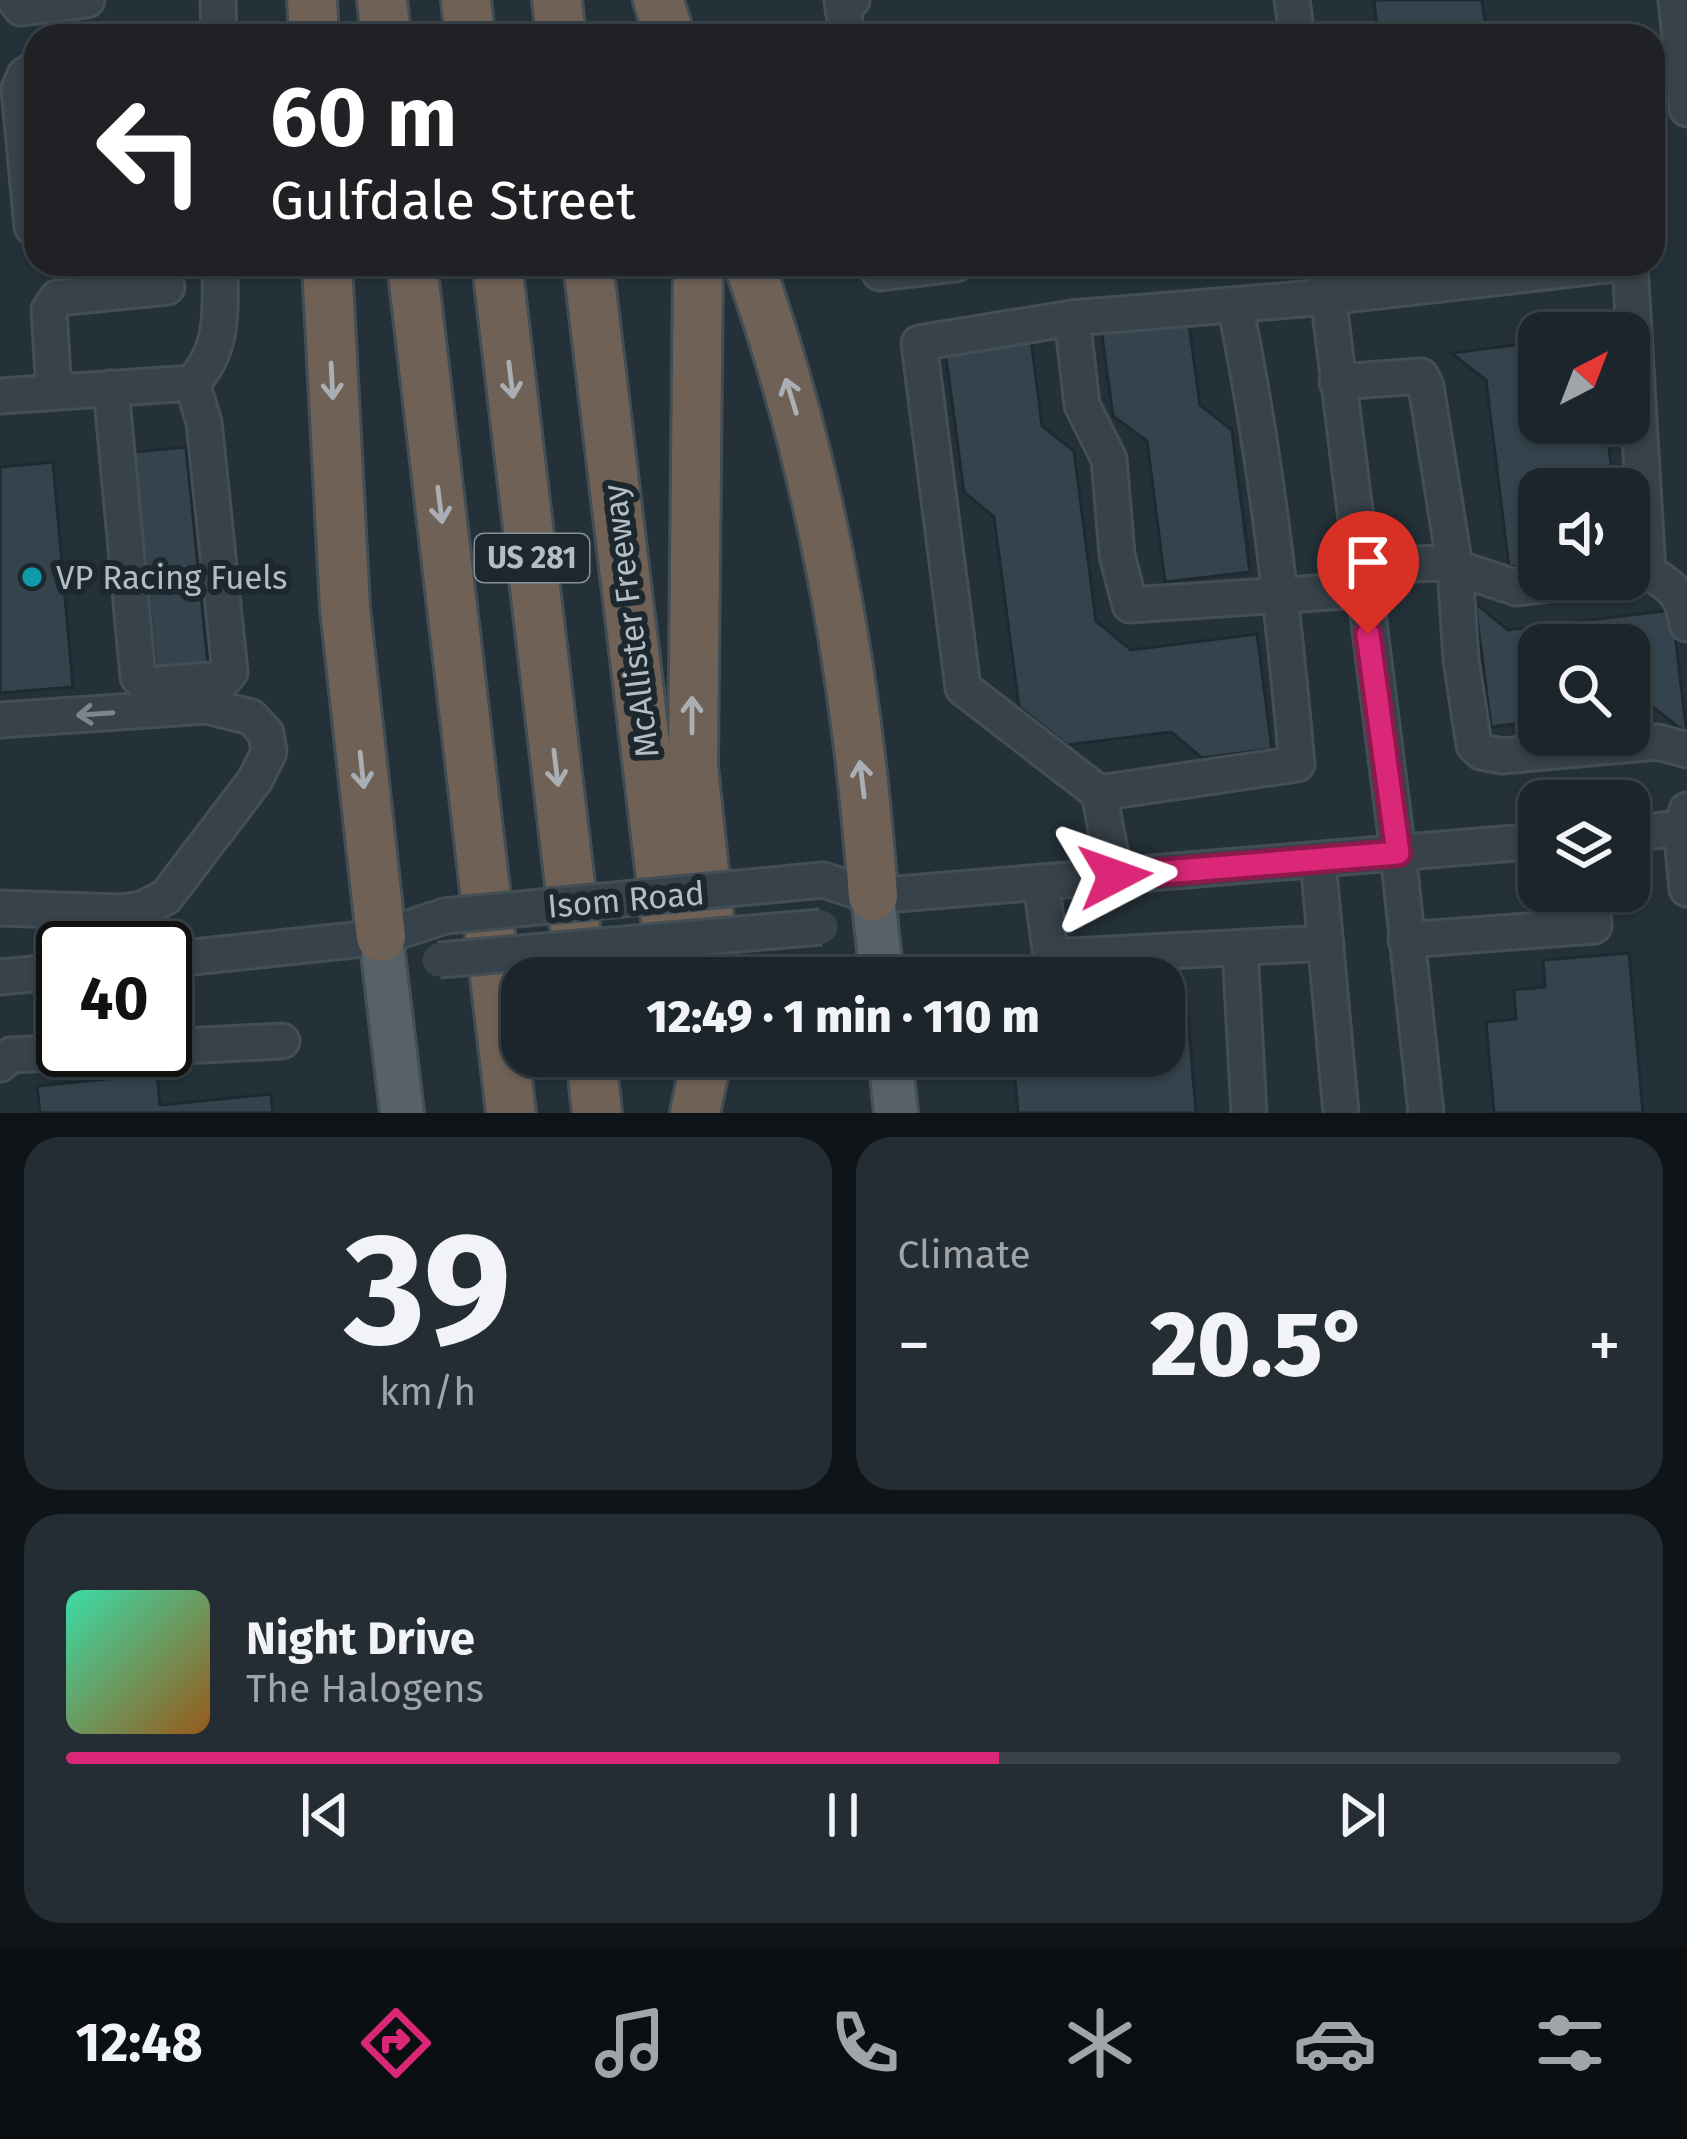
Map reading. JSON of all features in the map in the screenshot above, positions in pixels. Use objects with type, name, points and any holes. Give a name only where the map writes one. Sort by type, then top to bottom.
[{"type":"highway","points":[[328,276],[345,608],[381,937]]},
{"type":"highway","points":[[413,276],[511,1113]]},
{"type":"highway","name":"US 281","points":[[498,276],[579,957]]},
{"type":"highway","name":"McAllister Freeway","points":[[589,276],[671,957]]},
{"type":"highway","points":[[698,276],[693,766],[713,957]]},
{"type":"highway","points":[[753,276],[825,525],[852,695],[873,896]]},
{"type":"highway","points":[[594,1077],[598,1113]]},
{"type":"highway","points":[[686,1077],[692,1113]]},
{"type":"highway","points":[[692,1113],[701,1077]]},
{"type":"main road","points":[[873,896],[880,957]]},
{"type":"main road","points":[[381,937],[402,1113]]},
{"type":"main road","points":[[892,1077],[896,1113]]},
{"type":"street","points":[[15,0],[21,8],[87,0]]},
{"type":"street","points":[[845,24],[842,1],[852,0]]},
{"type":"street","points":[[1676,0],[1687,109]]},
{"type":"street","points":[[24,77],[19,89],[24,142]]},
{"type":"street","points":[[0,395],[192,383],[209,365],[220,331],[220,276]]},
{"type":"street","points":[[1115,876],[1099,793],[963,688],[919,343],[1072,318],[1234,304],[1326,280],[1398,276]]},
{"type":"street","points":[[1630,276],[1636,468]]},
{"type":"street","points":[[1326,280],[1426,1113]]},
{"type":"street","points":[[53,392],[49,310],[57,298],[167,287]]},
{"type":"street","points":[[1099,793],[1298,764],[1281,595],[1252,388],[1234,304]]},
{"type":"street","points":[[1072,318],[1082,405],[1109,459],[1117,555],[1130,605],[1281,595],[1442,563],[1518,588]]},
{"type":"street","points":[[1337,382],[1421,376],[1435,428],[1456,567],[1469,737],[1481,752],[1502,756],[1658,742],[1687,750]]},
{"type":"street","points":[[111,388],[138,677],[146,686],[224,679],[230,672],[204,422],[192,383]]},
{"type":"street","points":[[1650,577],[1674,587],[1687,624]]},
{"type":"street","points":[[0,720],[190,707],[233,710],[251,718],[266,733],[269,752],[255,780],[166,898],[120,912],[0,908]]},
{"type":"street","points":[[1650,829],[1685,822],[1687,889]]},
{"type":"street","name":"Isom Road","points":[[192,958],[381,937],[445,916],[823,880],[873,896],[1518,843]]},
{"type":"street","points":[[1318,860],[1341,1113]]},
{"type":"street","points":[[1042,882],[1052,958],[1326,943]]},
{"type":"street","name":"Isom Road","points":[[381,937],[439,960],[821,927],[873,896]]},
{"type":"street","points":[[1406,940],[1594,926],[1593,912]]},
{"type":"street","points":[[1240,948],[1249,1113]]},
{"type":"street","points":[[0,977],[36,974]]},
{"type":"street","points":[[192,1046],[282,1041]]},
{"type":"street","points":[[0,1064],[10,1055],[36,1054]]},
{"type":"building","points":[[1374,0],[1482,0],[1485,24],[1377,24]]},
{"type":"building","points":[[1188,317],[1200,405],[1232,430],[1250,572],[1165,582],[1147,441],[1113,416],[1101,328]]},
{"type":"building","points":[[1031,339],[1042,426],[1074,451],[1096,621],[1131,650],[1257,634],[1272,749],[1202,758],[1171,732],[1067,745],[1019,707],[994,517],[964,492],[945,349]]},
{"type":"building","points":[[1518,345],[1518,444],[1609,444],[1611,468],[1518,468],[1518,566],[1509,567],[1486,380],[1451,353]]},
{"type":"building","points":[[186,447],[208,664],[156,670],[134,452]]},
{"type":"building","name":"VP Racing Fuels","points":[[53,462],[73,687],[0,693],[0,467]]},
{"type":"building","points":[[1475,603],[1508,630],[1518,629],[1518,724],[1491,727]]},
{"type":"building","points":[[1672,610],[1687,734],[1653,707],[1650,624],[1557,624]]},
{"type":"building","points":[[1629,953],[1643,1113],[1494,1113],[1486,1022],[1516,1019],[1514,990],[1545,987],[1543,960]]},
{"type":"building","points":[[1185,991],[1196,1113],[1018,1113],[1015,1077],[1185,1077]]},
{"type":"building","points":[[157,1077],[160,1105],[271,1094],[273,1113],[40,1113],[37,1086]]},
{"type":"place","name":"VP Racing Fuels","points":[[32,577]]},
{"type":"route","points":[[1115,876],[1398,853],[1368,634]]}]
